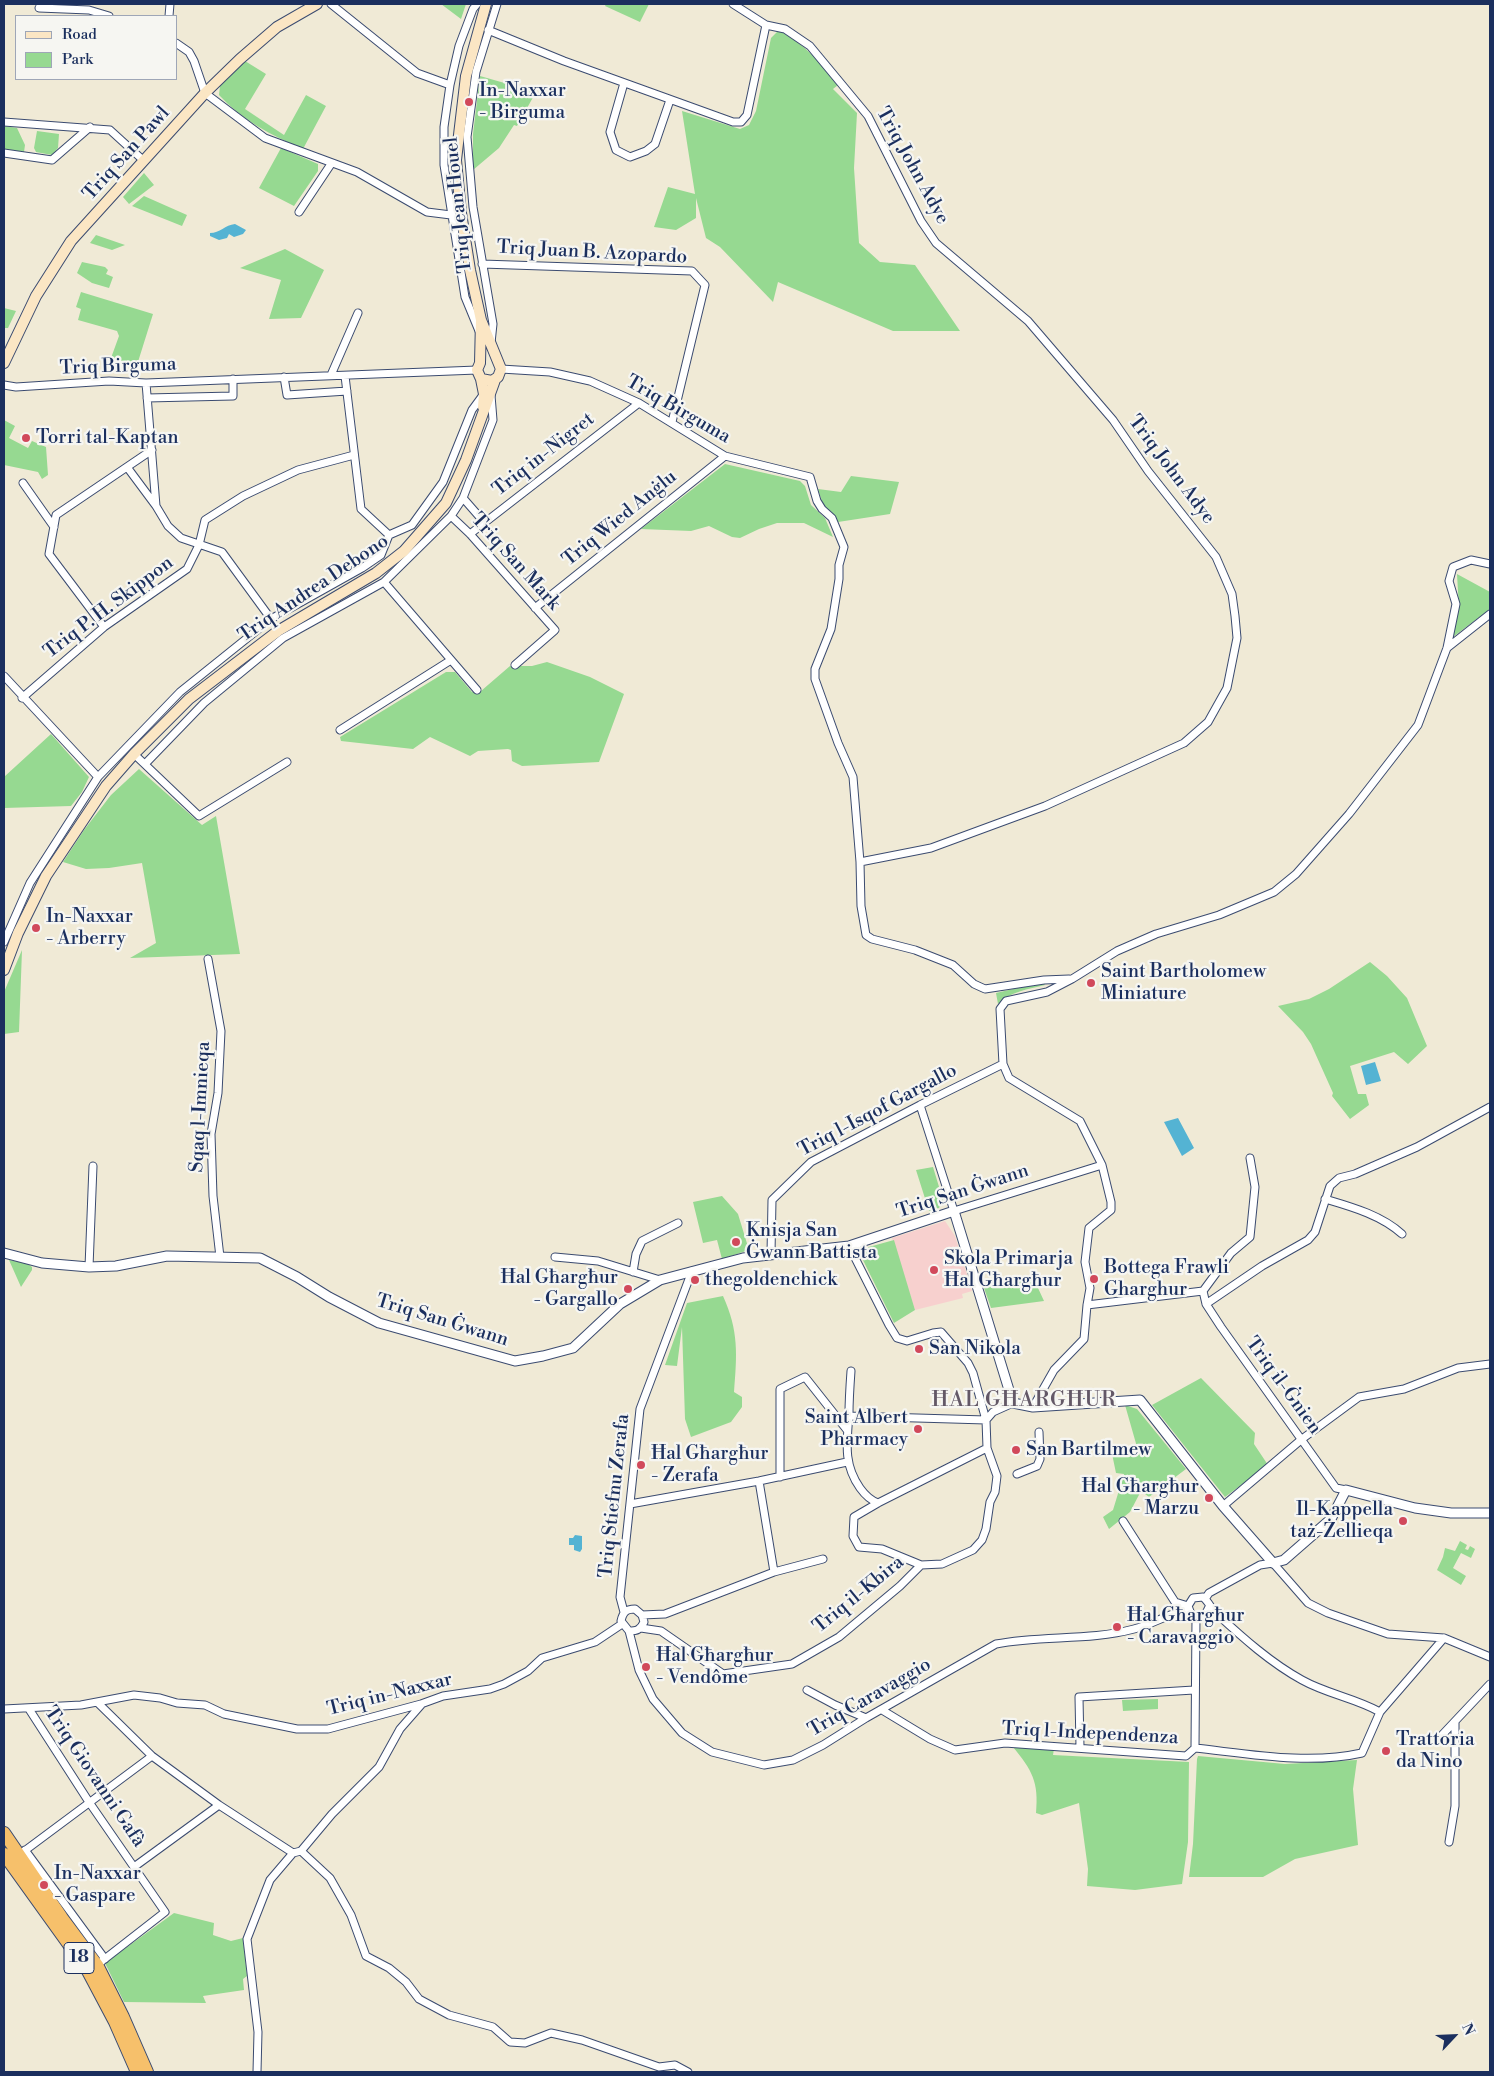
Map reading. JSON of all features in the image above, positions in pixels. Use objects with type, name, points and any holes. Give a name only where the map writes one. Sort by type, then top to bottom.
[{"type":"highway","name":"18","points":[[4,1833],[22,1852],[101,1962],[147,2072]]},
{"type":"highway","name":"18","points":[[4,1854],[88,1972],[115,2022],[137,2072]]},
{"type":"main road","name":"Triq San Pawl","points":[[4,363],[36,296],[72,242],[205,94],[240,59],[277,27],[317,4]]},
{"type":"main road","name":"Triq Jean Houel","points":[[488,4],[481,20],[466,76],[456,160],[461,213],[470,270],[481,320],[499,366]]},
{"type":"main road","name":"Triq Jean Houel","points":[[479,371],[481,320]]},
{"type":"main road","points":[[490,358],[499,366],[500,373],[496,380],[488,382],[479,371],[490,358]]},
{"type":"main road","name":"Triq Andrea Debono","points":[[479,371],[487,394]]},
{"type":"main road","name":"Triq Andrea Debono","points":[[4,970],[18,934],[46,876],[106,786],[134,754],[189,699],[278,631],[376,573],[404,551],[446,503],[466,460],[483,413],[487,394],[496,380]]},
{"type":"street","points":[[331,4],[417,73],[450,85]]},
{"type":"street","name":"Triq Jean Houel","points":[[477,4],[473,9],[459,46],[450,85],[444,127],[444,165],[450,215],[465,297],[481,336]]},
{"type":"street","name":"Triq Jean Houel","points":[[491,345],[492,324],[473,207],[467,137],[476,72],[497,4]]},
{"type":"street","name":"Triq John Adye","points":[[733,4],[766,25],[785,29],[810,46],[868,116],[921,221],[936,243],[1028,321],[1113,420],[1148,471],[1216,557],[1232,594],[1237,638],[1227,688],[1208,722],[1184,743],[1045,806],[931,848],[860,862]]},
{"type":"street","points":[[39,8],[89,10],[106,15]]},
{"type":"street","points":[[488,30],[670,100],[733,122],[742,122],[747,114],[766,25]]},
{"type":"street","points":[[178,44],[189,52],[194,61],[205,94],[265,138],[331,164],[357,172],[427,212],[450,215]]},
{"type":"street","points":[[624,83],[610,132],[616,150],[630,157],[646,151],[654,144],[670,100]]},
{"type":"street","points":[[4,122],[110,130],[144,161]]},
{"type":"street","points":[[4,153],[52,160],[90,127]]},
{"type":"street","points":[[299,212],[331,164]]},
{"type":"street","name":"Triq Juan B. Azopardo","points":[[482,264],[692,271],[705,285],[672,422]]},
{"type":"street","points":[[331,376],[358,313]]},
{"type":"street","name":"Triq Birguma","points":[[499,366],[550,372],[590,381],[639,403],[725,456],[810,477],[817,501],[822,509],[832,518],[844,547],[839,565],[839,579],[831,629],[816,669],[815,679],[838,743],[853,777],[860,862]]},
{"type":"street","name":"Triq Birguma","points":[[4,385],[16,387],[109,381],[146,382],[479,371]]},
{"type":"street","points":[[345,376],[361,509],[389,536]]},
{"type":"street","points":[[284,377],[287,395],[347,392]]},
{"type":"street","name":"Triq Birguma","points":[[147,398],[233,396],[233,379]]},
{"type":"street","points":[[146,382],[156,506]]},
{"type":"street","name":"Triq Andrea Debono","points":[[145,764],[204,703],[283,638],[384,582],[451,516],[463,498],[493,420],[487,394]]},
{"type":"street","name":"Triq Andrea Debono","points":[[4,942],[30,883],[98,777],[180,692],[271,619],[381,555],[389,536],[412,525],[442,482],[472,410],[487,394]]},
{"type":"street","name":"Triq in-Nigret","points":[[470,534],[639,403]]},
{"type":"street","points":[[104,627],[49,554],[56,515],[152,450]]},
{"type":"street","name":"Triq P. H. Skippon","points":[[22,698],[104,627],[187,569],[199,545],[205,520],[243,496],[298,470],[354,455]]},
{"type":"street","name":"Triq Wied Anġlu","points":[[535,608],[725,456]]},
{"type":"street","points":[[127,467],[173,532],[181,538],[222,552],[271,619]]},
{"type":"street","points":[[23,483],[54,527]]},
{"type":"street","name":"Triq San Mark","points":[[463,498],[484,522]]},
{"type":"street","name":"Triq San Mark","points":[[451,516],[470,534],[555,630],[515,665]]},
{"type":"street","points":[[1032,1408],[1054,1370],[1084,1339],[1090,1288],[1085,1262],[1089,1228],[1111,1210],[1112,1202],[1102,1164],[1080,1121],[1009,1078],[1003,1064],[1000,1009],[1006,1001],[1047,992],[1117,951],[1156,934],[1219,915],[1274,892],[1296,874],[1349,814],[1418,725],[1447,648],[1456,604],[1449,581],[1453,567],[1471,560],[1490,564]]},
{"type":"street","points":[[384,582],[477,690]]},
{"type":"street","points":[[1447,648],[1490,614]]},
{"type":"street","points":[[340,730],[451,660]]},
{"type":"street","points":[[4,676],[22,698],[98,777]]},
{"type":"street","points":[[134,754],[200,816],[287,762]]},
{"type":"street","points":[[860,862],[861,906],[866,935],[872,939],[915,950],[953,965],[974,984],[985,989],[1044,980],[1072,979]]},
{"type":"street","name":"Sqaq l-Imnieqa","points":[[208,959],[221,1031],[218,1093],[211,1134],[213,1196],[220,1257]]},
{"type":"street","name":"Triq l-Isqof Gargallo","points":[[771,1254],[772,1200],[810,1162],[920,1104],[1003,1064]]},
{"type":"street","points":[[920,1104],[1013,1403]]},
{"type":"street","points":[[1206,1304],[1262,1266],[1308,1240],[1315,1232],[1330,1186],[1338,1178],[1355,1174],[1417,1147],[1490,1107]]},
{"type":"street","points":[[1087,1304],[1203,1291],[1231,1253],[1250,1237],[1255,1187],[1250,1158]]},
{"type":"street","name":"Triq San Ġwann","points":[[4,1253],[42,1263],[89,1267],[136,1263],[167,1256],[260,1258],[379,1323],[515,1360],[543,1356],[573,1348],[620,1304],[660,1280],[743,1258],[849,1246],[1102,1164]]},
{"type":"street","points":[[89,1267],[93,1166]]},
{"type":"street","points":[[1326,1199],[1349,1206],[1392,1224],[1402,1234]]},
{"type":"street","points":[[633,1272],[636,1254],[642,1242],[678,1223]]},
{"type":"street","points":[[849,1246],[889,1325],[898,1338],[907,1341],[941,1332],[968,1363],[973,1373],[986,1420],[987,1448],[854,1517],[853,1536],[859,1548],[882,1549],[921,1565]]},
{"type":"street","points":[[555,1257],[598,1261],[660,1280]]},
{"type":"street","name":"Triq Stiefnu Zerafa","points":[[624,1612],[620,1597],[640,1409],[692,1271]]},
{"type":"street","name":"Triq il-Ġnien","points":[[1203,1291],[1206,1304],[1221,1328],[1336,1488],[1346,1490]]},
{"type":"street","points":[[1223,1506],[1302,1439],[1359,1397],[1404,1389],[1458,1368],[1490,1364]]},
{"type":"street","points":[[851,1371],[846,1449],[847,1462],[860,1487],[871,1500],[878,1503]]},
{"type":"street","points":[[780,1477],[780,1390],[804,1377],[847,1430]]},
{"type":"street","points":[[986,1420],[993,1412],[1013,1403],[1032,1408],[1140,1400],[1223,1506],[1308,1602],[1328,1613],[1388,1634],[1444,1638],[1490,1657]]},
{"type":"street","points":[[848,1416],[986,1420]]},
{"type":"street","points":[[1017,1474],[1037,1466],[1040,1459],[1039,1432]]},
{"type":"street","name":"Triq il-Kbira","points":[[641,1628],[661,1631],[723,1674],[792,1664],[839,1637],[900,1586],[921,1565],[942,1564],[973,1550],[982,1540],[986,1529],[990,1502],[995,1492],[997,1476],[987,1448]]},
{"type":"street","points":[[630,1504],[780,1477],[847,1462]]},
{"type":"street","points":[[759,1481],[774,1572]]},
{"type":"street","points":[[1205,1599],[1209,1593],[1260,1566],[1284,1560],[1332,1519],[1346,1490],[1415,1508],[1451,1513],[1488,1514]]},
{"type":"street","points":[[1123,1521],[1175,1602],[1188,1607],[1196,1617],[1195,1748]]},
{"type":"street","points":[[642,1615],[665,1614],[774,1572],[823,1559]]},
{"type":"street","points":[[1188,1607],[1191,1600],[1196,1597],[1205,1599]]},
{"type":"street","points":[[1205,1599],[1209,1607],[1262,1653],[1302,1681],[1332,1694],[1368,1705],[1380,1712],[1444,1638]]},
{"type":"street","name":"Triq Caravaggio","points":[[629,1631],[639,1670],[653,1699],[682,1733],[712,1752],[764,1765],[793,1760],[823,1745],[866,1718],[996,1644],[1013,1641],[1101,1635],[1135,1629],[1188,1607]]},
{"type":"street","points":[[1196,1617],[1205,1615],[1209,1607]]},
{"type":"street","points":[[635,1608],[642,1615],[644,1622],[641,1628],[636,1631],[629,1631],[621,1621],[624,1612],[635,1608]]},
{"type":"street","name":"Triq in-Naxxar","points":[[8,1709],[98,1703],[134,1695],[177,1703],[205,1705],[224,1714],[297,1729],[328,1729],[421,1704],[443,1696],[490,1689],[504,1684],[528,1671],[542,1658],[595,1642],[622,1624]]},
{"type":"street","points":[[1442,1735],[1490,1684]]},
{"type":"street","points":[[807,1690],[834,1705],[866,1718]]},
{"type":"street","points":[[1080,1747],[1079,1697],[1194,1690]]},
{"type":"street","points":[[98,1703],[152,1756],[219,1805],[293,1853]]},
{"type":"street","points":[[257,2072],[258,2032],[247,1939],[270,1880],[293,1853],[301,1851],[332,1814],[379,1767],[400,1729],[421,1704]]},
{"type":"street","name":"Triq Giovanni Gafà","points":[[29,1709],[89,1802],[165,1912],[101,1962]]},
{"type":"street","name":"Triq l-Independenza","points":[[882,1710],[930,1739],[955,1750],[1005,1743],[1186,1756],[1195,1748],[1283,1758],[1343,1757],[1362,1753],[1380,1712]]},
{"type":"street","points":[[1449,1842],[1455,1806],[1455,1722]]},
{"type":"street","points":[[22,1852],[152,1756]]},
{"type":"street","points":[[134,1867],[219,1805]]},
{"type":"street","points":[[301,1851],[330,1878],[351,1915],[366,1956],[389,1968],[406,1982],[419,1999],[449,2015],[493,2027],[510,2042],[525,2043],[551,2034],[582,2040],[659,2067],[675,2065],[688,2072]]},
{"type":"shaded area","name":"Skola Primarja Ħal Għargħur","points":[[945,1221],[955,1236],[972,1291],[962,1294],[963,1298],[915,1310],[892,1238]]},
{"type":"green space","points":[[441,4],[466,4],[461,19]]},
{"type":"green space","points":[[606,4],[649,4],[640,22],[605,6]]},
{"type":"green space","points":[[779,30],[797,42],[825,68],[838,85],[833,89],[857,113],[854,168],[859,243],[880,262],[915,265],[960,331],[893,331],[778,282],[773,302],[720,247],[706,238],[696,198],[696,218],[676,230],[654,227],[668,187],[695,194],[682,111],[740,129],[749,125],[756,111],[771,38]]},
{"type":"green space","points":[[245,61],[266,74],[245,109],[284,135],[306,95],[326,106],[303,149],[280,139],[248,120],[219,95],[220,86]]},
{"type":"green space","points":[[480,76],[536,92],[517,126],[514,125],[499,148],[473,170],[473,134]]},
{"type":"green space","points":[[4,126],[17,128],[25,145],[24,152],[4,149]]},
{"type":"green space","points":[[37,131],[59,134],[58,148],[52,155],[36,152],[34,148]]},
{"type":"green space","points":[[281,148],[318,164],[318,171],[294,206],[259,188]]},
{"type":"green space","points":[[144,173],[154,185],[129,204],[123,197]]},
{"type":"green space","points":[[144,196],[187,215],[182,226],[132,206]]},
{"type":"green space","points":[[96,235],[125,245],[112,250],[90,243]]},
{"type":"green space","points":[[285,249],[324,270],[301,318],[269,319],[281,280],[240,268]]},
{"type":"green space","points":[[82,262],[105,267],[108,270],[106,274],[113,277],[109,288],[92,283],[77,273]]},
{"type":"green space","points":[[81,292],[153,314],[137,365],[111,358],[119,336],[117,331],[78,320],[81,309],[76,307]]},
{"type":"green space","points":[[4,308],[16,311],[8,328],[4,328]]},
{"type":"green space","points":[[4,420],[15,426],[9,438],[28,448],[32,441],[46,447],[48,475],[42,479],[38,472],[4,465]]},
{"type":"green space","points":[[725,464],[800,481],[805,486],[811,505],[825,518],[833,537],[804,523],[777,523],[740,538],[732,537],[709,526],[691,531],[641,529]]},
{"type":"green space","points":[[851,476],[899,482],[890,514],[838,522],[824,508],[818,489],[841,492]]},
{"type":"green space","points":[[1457,574],[1490,592],[1490,609],[1453,637],[1459,609]]},
{"type":"green space","points":[[547,662],[590,677],[624,694],[599,762],[522,766],[512,761],[511,750],[508,749],[478,751],[470,756],[430,737],[413,749],[341,741],[340,737],[446,672],[455,672],[472,692],[481,691],[510,666],[532,666]]},
{"type":"green space","points":[[51,734],[89,777],[82,792],[71,806],[4,808],[4,777]]},
{"type":"green space","points":[[139,769],[202,825],[216,816],[240,954],[130,958],[156,943],[142,863],[86,869],[63,862],[84,830],[111,795]]},
{"type":"green space","points":[[22,950],[19,1032],[4,1034],[4,992]]},
{"type":"green space","points":[[1370,962],[1387,976],[1407,998],[1427,1046],[1408,1064],[1394,1052],[1350,1066],[1358,1094],[1366,1094],[1369,1105],[1350,1119],[1332,1096],[1333,1093],[1311,1044],[1303,1032],[1278,1006],[1309,999],[1329,989]]},
{"type":"green space","points":[[1043,982],[1045,985],[1013,994],[998,1004],[996,993]]},
{"type":"green space","points":[[933,1167],[943,1200],[939,1208],[929,1211],[916,1170]]},
{"type":"green space","points":[[722,1196],[738,1214],[749,1250],[722,1259],[717,1240],[703,1243],[693,1202]]},
{"type":"green space","points":[[894,1240],[915,1310],[894,1323],[858,1250]]},
{"type":"green space","points":[[9,1260],[28,1264],[32,1267],[21,1287]]},
{"type":"green space","points":[[1032,1275],[1044,1301],[991,1308],[984,1288]]},
{"type":"green space","points":[[723,1296],[732,1321],[736,1343],[734,1392],[742,1397],[742,1407],[731,1422],[691,1437],[685,1419],[682,1327],[677,1366],[665,1365],[687,1303]]},
{"type":"green space","points":[[1201,1378],[1255,1433],[1254,1444],[1268,1465],[1225,1497],[1152,1405]]},
{"type":"green space","points":[[1125,1405],[1137,1409],[1186,1469],[1149,1497],[1141,1491],[1130,1512],[1109,1529],[1103,1517],[1113,1510],[1124,1474],[1116,1473],[1111,1449],[1139,1454]]},
{"type":"green space","points":[[1460,1541],[1467,1545],[1465,1549],[1468,1550],[1470,1546],[1475,1549],[1471,1558],[1461,1553],[1453,1568],[1466,1576],[1461,1585],[1437,1570],[1445,1548],[1455,1551]]},
{"type":"green space","points":[[1158,1699],[1158,1709],[1123,1711],[1122,1700]]},
{"type":"green space","points":[[1013,1747],[1054,1749],[1053,1755],[1189,1762],[1188,1842],[1182,1884],[1135,1890],[1087,1886],[1088,1869],[1079,1803],[1042,1815],[1036,1813],[1037,1802],[1033,1777]]},
{"type":"green space","points":[[1198,1756],[1285,1764],[1357,1760],[1353,1789],[1358,1845],[1295,1859],[1263,1877],[1189,1877],[1193,1844]]},
{"type":"green space","points":[[174,1913],[214,1923],[213,1935],[231,1941],[243,1938],[247,1976],[243,1979],[244,1990],[203,1996],[206,2003],[124,2002],[105,1963]]},
{"type":"water","points":[[235,224],[246,230],[243,234],[234,237],[229,234],[227,238],[219,240],[210,236],[210,233]]},
{"type":"water","points":[[1375,1062],[1381,1081],[1366,1085],[1361,1066]]},
{"type":"water","points":[[1178,1118],[1194,1148],[1182,1156],[1164,1122]]},
{"type":"water","points":[[575,1535],[582,1536],[582,1549],[580,1552],[574,1550],[574,1545],[569,1545],[569,1538],[573,1538]]},
{"type":"place","name":"In-Naxxar - Birguma","points":[[469,102]]},
{"type":"place","name":"Torri tal-Kaptan","points":[[26,438]]},
{"type":"place","name":"In-Naxxar - Arberry","points":[[36,928]]},
{"type":"place","name":"Saint Bartholomew Miniature","points":[[1091,983]]},
{"type":"place","name":"Knisja San Ġwann Battista","points":[[736,1242]]},
{"type":"place","name":"Skola Primarja Ħal Għargħur","points":[[934,1270]]},
{"type":"place","name":"Bottega Frawli Gharghur","points":[[1094,1279]]},
{"type":"place","name":"thegoldenchick","points":[[695,1280]]},
{"type":"place","name":"Ħal Għargħur - Gargallo","points":[[628,1289]]},
{"type":"place","name":"San Nikola","points":[[919,1349]]},
{"type":"place","name":"Saint Albert Pharmacy","points":[[918,1429]]},
{"type":"place","name":"San Bartilmew","points":[[1016,1450]]},
{"type":"place","name":"Ħal Għargħur - Zerafa","points":[[641,1465]]},
{"type":"place","name":"Ħal Għargħur - Marzu","points":[[1209,1498]]},
{"type":"place","name":"Il-Kappella taż-Żellieqa","points":[[1403,1521]]},
{"type":"place","name":"Ħal Għargħur - Caravaggio","points":[[1117,1627]]},
{"type":"place","name":"Ħal Għargħur - Vendôme","points":[[646,1667]]},
{"type":"place","name":"Trattoria da Nino","points":[[1386,1751]]},
{"type":"place","name":"In-Naxxar - Gaspare","points":[[44,1885]]},
{"type":"district","name":"ĦAL GĦARGĦUR","points":[[1024,1401]]}]
